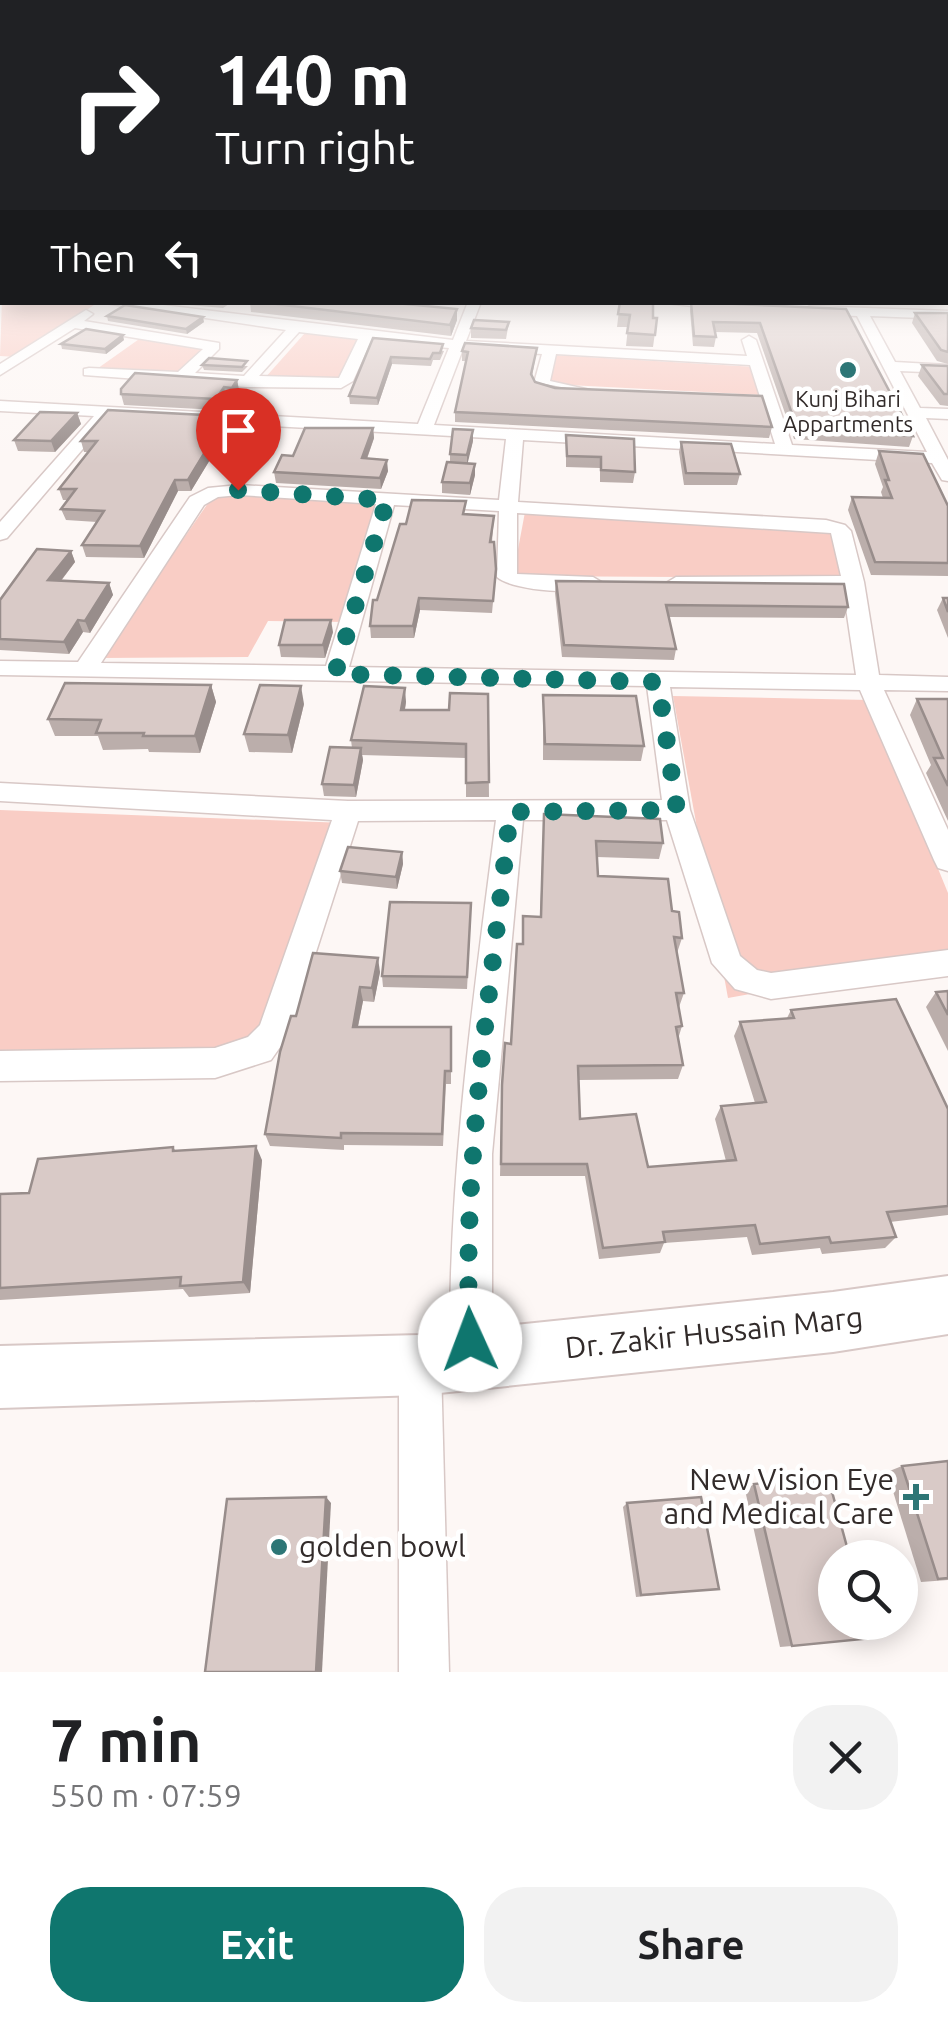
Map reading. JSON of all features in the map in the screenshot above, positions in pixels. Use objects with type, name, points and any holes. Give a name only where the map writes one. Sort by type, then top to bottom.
[{"type":"street","points":[[0,371],[8,359],[93,309]]},
{"type":"street","points":[[155,309],[456,345],[756,361]]},
{"type":"street","points":[[424,429],[472,309]]},
{"type":"street","points":[[802,310],[948,316]]},
{"type":"street","points":[[862,313],[948,476]]},
{"type":"street","points":[[71,323],[214,346],[181,378]]},
{"type":"street","points":[[246,382],[294,328]]},
{"type":"street","points":[[119,345],[134,333]]},
{"type":"street","points":[[104,357],[89,372],[246,382],[342,383],[366,337]]},
{"type":"street","points":[[749,340],[785,448]]},
{"type":"street","points":[[550,351],[542,383],[594,390]]},
{"type":"street","points":[[890,366],[948,369]]},
{"type":"street","points":[[1,531],[106,412],[131,376]]},
{"type":"street","points":[[748,398],[768,399]]},
{"type":"street","points":[[0,406],[938,458]]},
{"type":"street","points":[[917,413],[948,414]]},
{"type":"street","points":[[514,433],[507,577],[526,583],[623,583]]},
{"type":"street","points":[[85,670],[119,614],[203,497],[238,490],[838,529],[844,535],[854,582],[869,684],[945,848]]},
{"type":"street","points":[[335,674],[387,500]]},
{"type":"street","points":[[661,582],[854,582]]},
{"type":"street","points":[[0,668],[948,684]]},
{"type":"street","points":[[658,682],[677,810],[727,963],[750,984],[771,986],[948,964]]},
{"type":"street","points":[[0,792],[348,811],[677,810]]},
{"type":"street","points":[[0,1066],[214,1063],[259,1049],[274,1032],[348,811]]},
{"type":"street","points":[[424,1672],[445,1362],[467,1258],[475,1140],[510,812]]},
{"type":"street","name":"Dr. Zakir Hussain Marg","points":[[0,1377],[445,1362],[833,1322],[948,1305]]},
{"type":"shaded area","points":[[2,309],[88,309],[17,357],[0,356]]},
{"type":"shaded area","points":[[305,333],[365,341],[339,384],[264,379]]},
{"type":"shaded area","points":[[142,337],[217,347],[181,375],[94,371]]},
{"type":"shaded area","points":[[554,355],[756,367],[762,395],[549,384]]},
{"type":"shaded area","points":[[215,493],[388,505],[347,622],[268,621],[248,657],[101,658]]},
{"type":"shaded area","points":[[525,512],[836,532],[852,578],[513,576]]},
{"type":"shaded area","points":[[673,696],[869,700],[948,893],[948,958],[728,998]]},
{"type":"shaded area","points":[[0,810],[345,823],[259,1058],[0,1057]]},
{"type":"building","points":[[118,309],[151,309],[203,317],[186,329],[107,316]]},
{"type":"building","points":[[317,309],[457,309],[450,325]]},
{"type":"building","points":[[619,309],[653,309],[653,318],[657,318],[655,335],[627,333],[630,315],[618,314]]},
{"type":"building","points":[[692,309],[846,309],[913,436],[797,428],[760,323],[713,322],[716,337],[694,336]]},
{"type":"building","points":[[915,313],[948,313],[948,352],[941,350]]},
{"type":"building","points":[[474,320],[509,322],[506,330],[471,328]]},
{"type":"building","points":[[86,329],[123,335],[105,349],[61,344]]},
{"type":"building","points":[[373,338],[443,344],[440,353],[433,353],[430,359],[391,357],[377,398],[349,396]]},
{"type":"building","points":[[465,343],[537,348],[531,374],[535,382],[555,388],[762,396],[772,427],[455,412],[468,352],[462,351]]},
{"type":"building","points":[[209,358],[247,361],[242,367],[202,365]]},
{"type":"building","points":[[922,365],[948,366],[948,394],[944,394]]},
{"type":"building","points":[[135,373],[237,380],[232,388],[224,387],[216,399],[121,394]]},
{"type":"building","points":[[108,410],[204,415],[200,421],[236,423],[222,447],[208,447],[188,480],[175,480],[140,546],[82,545],[104,511],[61,509],[76,489],[59,489],[97,441],[81,441]]},
{"type":"building","points":[[40,412],[77,413],[51,441],[14,440]]},
{"type":"building","points":[[305,428],[373,428],[362,458],[387,460],[380,478],[274,472],[282,455],[293,456]]},
{"type":"building","points":[[453,429],[473,430],[467,455],[450,454]]},
{"type":"building","points":[[566,435],[634,439],[635,472],[601,470],[601,457],[567,456]]},
{"type":"building","points":[[681,442],[731,444],[740,474],[686,473]]},
{"type":"building","points":[[879,451],[923,454],[948,506],[948,563],[875,562],[852,497],[892,498]]},
{"type":"building","points":[[447,462],[475,464],[470,483],[442,482]]},
{"type":"building","points":[[412,500],[466,501],[463,514],[494,516],[490,542],[494,542],[496,569],[493,601],[419,598],[413,626],[370,626],[373,600],[377,600],[400,524],[406,524]]},
{"type":"building","points":[[37,549],[71,551],[48,580],[109,583],[85,621],[78,620],[64,642],[0,639],[0,600]]},
{"type":"building","points":[[556,581],[844,584],[848,607],[666,605],[676,649],[564,645]]},
{"type":"building","points":[[285,620],[331,620],[323,645],[279,645]]},
{"type":"building","points":[[65,683],[211,685],[195,736],[143,736],[144,733],[96,733],[101,720],[48,719]]},
{"type":"building","points":[[260,685],[301,686],[288,735],[244,734]]},
{"type":"building","points":[[364,686],[405,688],[401,710],[449,710],[450,693],[488,694],[489,782],[466,783],[466,744],[351,740]]},
{"type":"building","points":[[543,695],[636,696],[644,746],[545,744]]},
{"type":"building","points":[[917,699],[948,699],[948,786],[934,758],[943,758]]},
{"type":"building","points":[[330,747],[361,748],[354,785],[322,784]]},
{"type":"building","points":[[544,814],[660,819],[663,843],[596,841],[598,876],[668,879],[672,911],[679,912],[682,938],[674,937],[684,993],[676,993],[682,1026],[676,1027],[683,1065],[578,1066],[580,1119],[636,1114],[648,1167],[736,1160],[721,1106],[766,1102],[740,1022],[794,1018],[791,1010],[896,999],[948,1109],[948,1206],[887,1212],[896,1237],[831,1243],[829,1237],[760,1244],[755,1225],[663,1232],[665,1242],[603,1248],[587,1164],[501,1164],[505,1043],[511,1044],[517,944],[523,944],[523,916],[541,917]]},
{"type":"building","points":[[348,847],[402,852],[396,877],[340,871]]},
{"type":"building","points":[[390,902],[471,903],[467,977],[382,976]]},
{"type":"building","points":[[313,953],[378,958],[372,988],[360,987],[353,1027],[451,1027],[451,1071],[445,1071],[442,1134],[341,1133],[341,1138],[265,1134],[280,1052],[291,1016],[296,1016]]},
{"type":"building","points":[[948,991],[948,1015],[936,992]]},
{"type":"building","points":[[256,1146],[243,1282],[180,1286],[181,1277],[0,1288],[0,1194],[29,1193],[38,1159],[173,1147],[173,1151]]},
{"type":"building","points":[[948,1461],[948,1578],[938,1579],[902,1466]]},
{"type":"building","points":[[828,1477],[845,1540],[818,1540],[818,1640],[853,1640],[792,1646],[754,1484]]},
{"type":"building","points":[[326,1497],[316,1672],[205,1672],[227,1499]]},
{"type":"building","points":[[701,1497],[719,1589],[641,1595],[627,1503]]},
{"type":"place","name":"Kunj Bihari Appartments","points":[[848,370]]},
{"type":"place","name":"New Vision Eye and Medical Care","points":[[916,1497]]},
{"type":"place","name":"golden bowl","points":[[279,1547]]},
{"type":"route","points":[[238,490],[387,500],[335,674],[658,682],[677,810],[510,812],[475,1140],[467,1258],[470,1340]]}]
